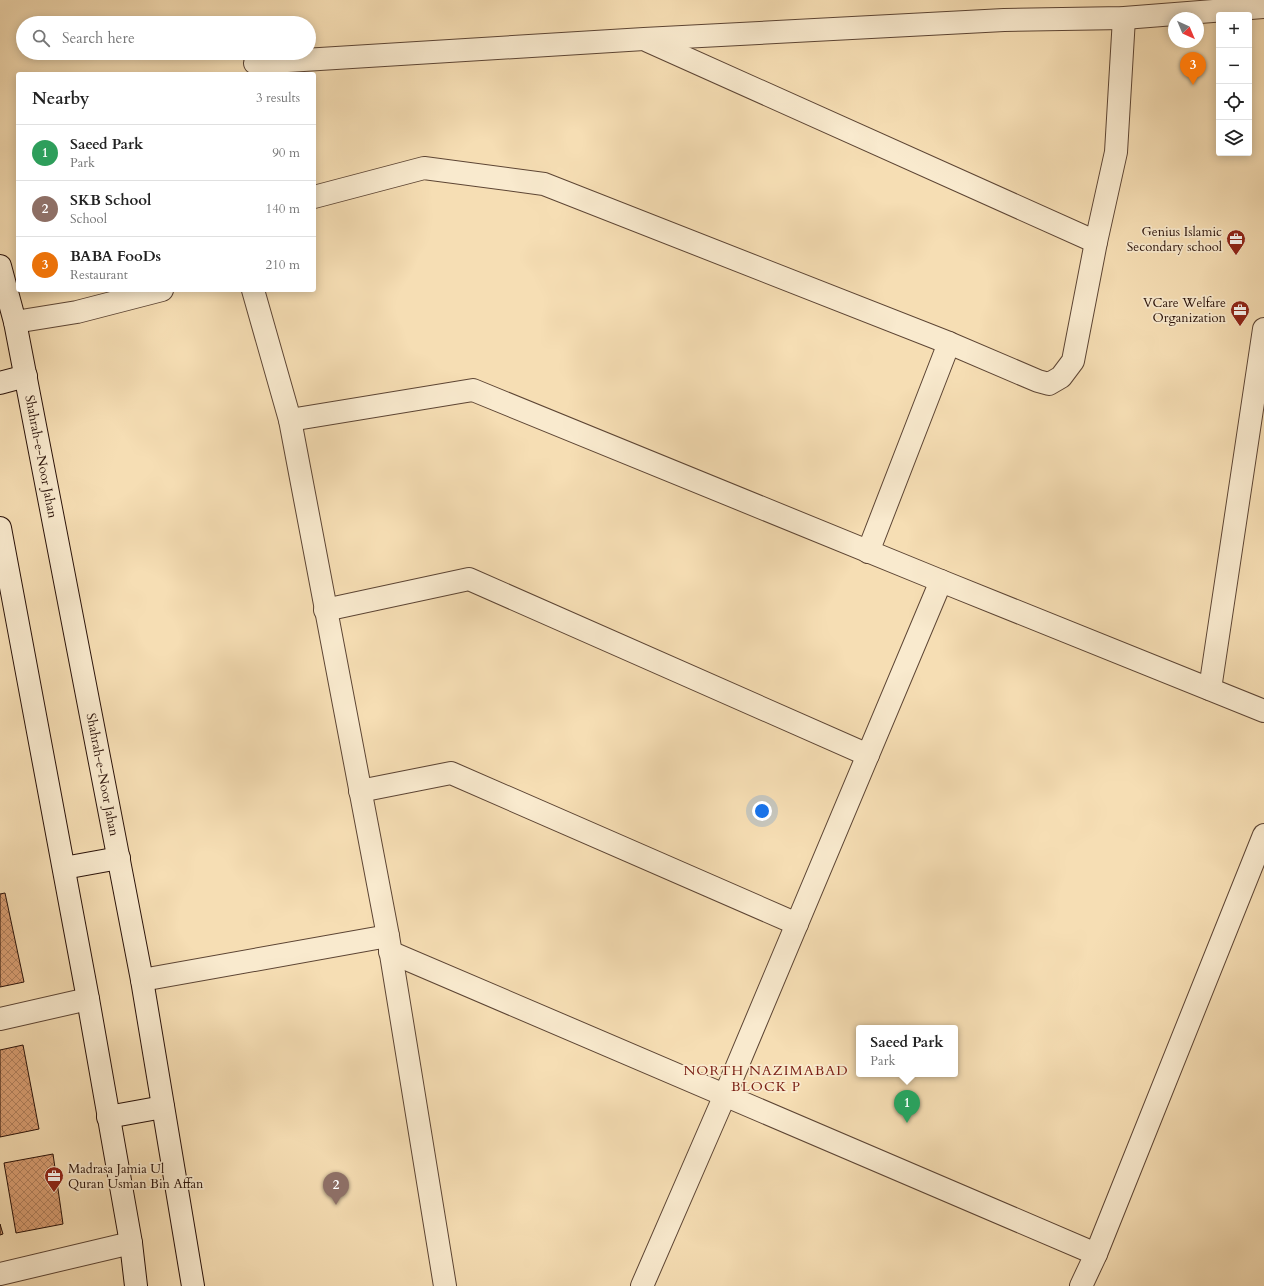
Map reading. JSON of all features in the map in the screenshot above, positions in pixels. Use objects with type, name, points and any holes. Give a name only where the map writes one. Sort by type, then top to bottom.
[{"type":"street","points":[[316,59],[644,39],[1004,20],[1124,18],[1264,7]]},
{"type":"street","points":[[316,196],[424,168],[544,184],[949,343],[1038,381],[1049,384],[1061,377],[1073,361],[1096,242],[1116,152],[1124,18]]},
{"type":"street","points":[[644,39],[1096,242]]},
{"type":"street","points":[[255,63],[304,60]]},
{"type":"street","name":"Shahrah-e-Noor Jahan","points":[[0,266],[15,322],[26,376],[142,980],[192,1286]]},
{"type":"street","points":[[15,322],[77,312],[154,292]]},
{"type":"street","points":[[254,292],[290,420],[389,944],[445,1286]]},
{"type":"street","points":[[1210,689],[1264,329]]},
{"type":"street","points":[[868,552],[949,343]]},
{"type":"street","points":[[0,383],[26,376]]},
{"type":"street","points":[[290,420],[473,390],[868,552],[1264,710]]},
{"type":"street","points":[[0,528],[88,999],[131,1244],[136,1286]]},
{"type":"street","points":[[326,610],[469,579],[868,754]]},
{"type":"street","points":[[642,1286],[725,1095],[941,581]]},
{"type":"street","points":[[360,791],[451,773],[797,924]]},
{"type":"street","points":[[1081,1286],[1096,1254],[1264,835]]},
{"type":"street","points":[[64,868],[119,858]]},
{"type":"street","points":[[142,980],[389,944],[725,1095],[1096,1254]]},
{"type":"street","points":[[0,1020],[88,999]]},
{"type":"street","points":[[108,1117],[163,1107]]},
{"type":"street","points":[[0,1274],[131,1244]]},
{"type":"building","points":[[5,893],[24,982],[0,987],[0,894]]},
{"type":"building","points":[[23,1045],[39,1129],[0,1137],[0,1050]]},
{"type":"building","points":[[53,1154],[63,1224],[16,1233],[4,1163]]},
{"type":"building","points":[[0,1224],[3,1234],[0,1235]]},
{"type":"place","name":"BABA FooDs","points":[[1193,85]]},
{"type":"place","name":"Genius Islamic Secondary school","points":[[1236,256]]},
{"type":"place","name":"VCare Welfare Organization","points":[[1240,327]]},
{"type":"place","name":"Saeed Park","points":[[907,1123]]},
{"type":"place","name":"Madrasa Jamia Ul Quran Usman Bin Affan","points":[[54,1193]]},
{"type":"place","name":"SKB School","points":[[336,1205]]},
{"type":"district","name":"NORTH NAZIMABAD BLOCK P","points":[[766,1078]]}]
